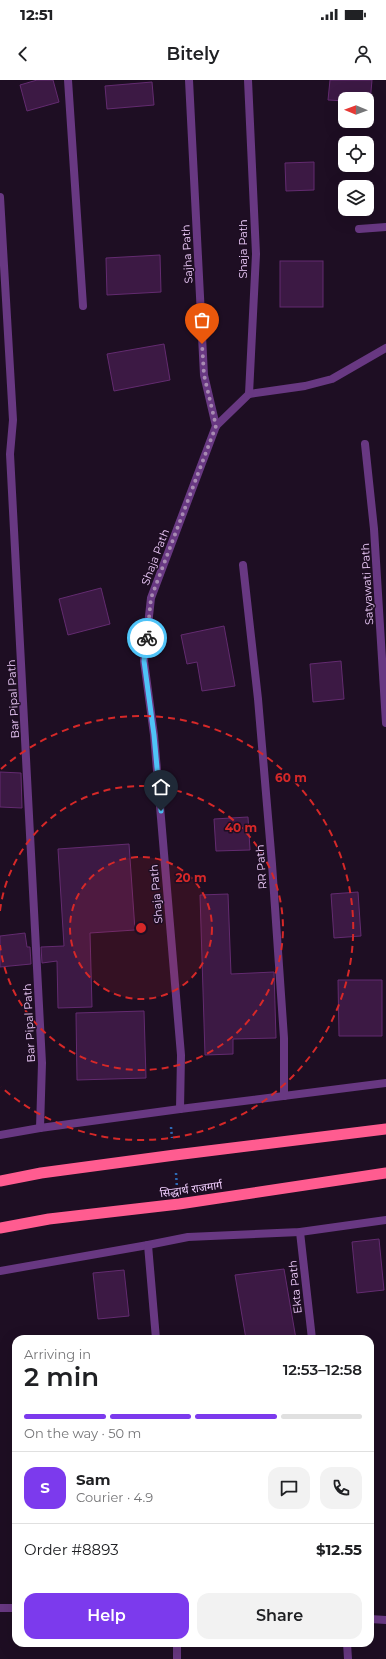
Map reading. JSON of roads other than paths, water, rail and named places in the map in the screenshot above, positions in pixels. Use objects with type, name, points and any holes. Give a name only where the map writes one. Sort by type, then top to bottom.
[{"type":"highway","points":[[0,1181],[41,1173],[386,1129]]},
{"type":"highway","name":"सिद्धार्थ राजमार्ग","points":[[0,1228],[49,1219],[173,1205],[386,1173]]},
{"type":"street","points":[[68,80],[84,306]]},
{"type":"street","name":"Sajha Path","points":[[189,80],[204,375],[216,426]]},
{"type":"street","name":"Shaja Path","points":[[180,1109],[181,1054],[154,735],[144,661],[151,598],[216,426],[249,394],[256,254],[248,80]]},
{"type":"street","name":"Bar Pipal Path","points":[[0,197],[13,420],[10,454],[42,1063],[40,1128]]},
{"type":"street","points":[[359,229],[386,227]]},
{"type":"street","points":[[249,394],[305,386],[332,379],[386,348]]},
{"type":"street","name":"Satyawati Path","points":[[365,444],[374,529],[386,724]]},
{"type":"street","name":"RR Path","points":[[243,565],[258,699],[271,856],[284,1038],[284,1096]]},
{"type":"street","points":[[0,1135],[40,1128],[180,1109],[386,1083]]},
{"type":"street","points":[[0,1270],[188,1237],[300,1232],[386,1220]]},
{"type":"street","name":"Ekta Path","points":[[300,1232],[312,1335]]},
{"type":"street","points":[[148,1245],[156,1335]]},
{"type":"street","points":[[0,1608],[12,1608]]},
{"type":"street","points":[[374,1619],[386,1620]]},
{"type":"street","points":[[177,1659],[178,1647]]},
{"type":"street","points":[[347,1647],[348,1659]]}]
